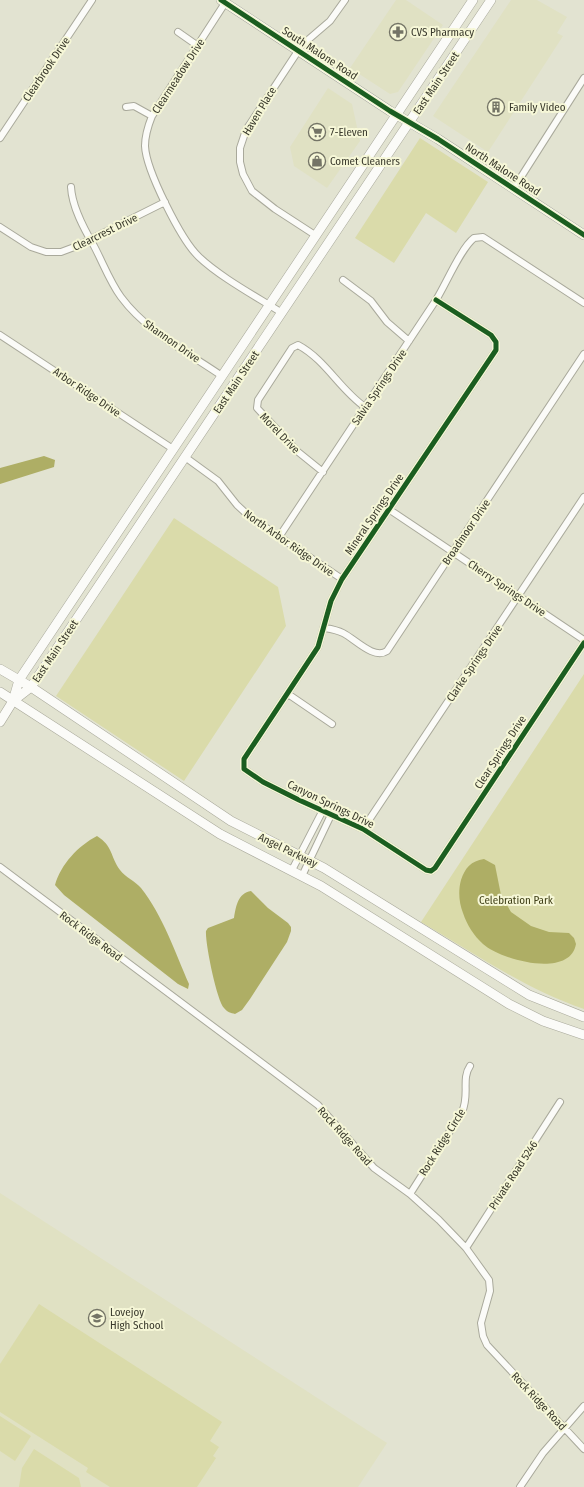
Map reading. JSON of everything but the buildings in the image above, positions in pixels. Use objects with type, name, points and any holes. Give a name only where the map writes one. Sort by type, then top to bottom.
[{"type":"main road","points":[[473,0],[486,8]]},
{"type":"main road","name":"East Main Street","points":[[14,701],[19,680],[473,0]]},
{"type":"main road","name":"East Main Street","points":[[14,701],[31,687],[491,0]]},
{"type":"main road","name":"South Malone Road","points":[[223,2],[396,115],[410,122]]},
{"type":"main road","name":"North Malone Road","points":[[410,122],[584,234]]},
{"type":"main road","points":[[174,449],[185,457]]},
{"type":"main road","points":[[75,620],[99,573],[96,565]]},
{"type":"main road","name":"Angel Parkway","points":[[0,669],[31,687],[231,821],[309,860],[363,891],[529,995],[550,1005],[584,1017]]},
{"type":"main road","name":"Angel Parkway","points":[[0,692],[220,834],[292,870],[391,928],[510,1004],[543,1021],[584,1036]]},
{"type":"main road","points":[[0,722],[14,701]]},
{"type":"street","name":"Clearbrook Drive","points":[[0,138],[92,0]]},
{"type":"street","name":"Haven Place","points":[[315,235],[275,209],[252,191],[243,174],[239,158],[241,142],[246,130],[303,43],[330,21],[345,0]]},
{"type":"street","name":"Clearmeadow Drive","points":[[223,2],[198,46],[152,116],[146,137],[146,152],[165,202],[185,238],[199,257],[282,313]]},
{"type":"street","points":[[178,32],[198,46]]},
{"type":"street","points":[[514,188],[584,78]]},
{"type":"street","points":[[126,107],[134,106],[152,116]]},
{"type":"street","name":"Shannon Drive","points":[[72,187],[75,206],[90,240],[121,297],[132,310],[155,330],[222,376]]},
{"type":"street","name":"Clearcrest Drive","points":[[0,227],[31,247],[46,252],[61,252],[90,240],[165,202]]},
{"type":"street","name":"Salvia Springs Drive","points":[[279,537],[436,300],[471,240],[476,236],[483,237],[584,303]]},
{"type":"street","points":[[343,280],[371,301],[388,322],[409,341]]},
{"type":"street","name":"Mineral Springs Drive","points":[[243,766],[244,759],[318,647],[331,601],[342,579],[390,510],[496,350],[496,342],[491,335],[436,300]]},
{"type":"street","name":"Arbor Ridge Drive","points":[[0,335],[174,449]]},
{"type":"street","name":"Morel Drive","points":[[322,472],[297,451],[257,408],[258,400],[292,348],[298,345],[313,356],[347,392],[365,407]]},
{"type":"street","name":"Broadmoor Drive","points":[[324,628],[344,633],[374,653],[384,653],[584,354]]},
{"type":"street","name":"North Arbor Ridge Drive","points":[[185,457],[218,481],[243,512],[342,579]]},
{"type":"street","name":"Clarke Springs Drive","points":[[363,829],[584,497]]},
{"type":"street","name":"Cherry Springs Drive","points":[[390,510],[584,641]]},
{"type":"street","name":"Clear Springs Drive","points":[[431,871],[435,868],[584,641]]},
{"type":"street","points":[[288,694],[332,724]]},
{"type":"street","name":"Canyon Springs Drive","points":[[243,766],[247,772],[263,782],[322,812],[363,829],[426,870],[431,871]]},
{"type":"street","points":[[292,870],[322,812]]},
{"type":"street","points":[[302,876],[331,815]]},
{"type":"street","name":"Rock Ridge Road","points":[[0,867],[318,1105],[374,1168],[410,1194],[466,1248],[489,1280],[490,1291],[482,1323],[483,1336],[487,1344],[584,1449]]},
{"type":"street","name":"Rock Ridge Circle","points":[[410,1194],[462,1112],[467,1100],[466,1075],[470,1066]]},
{"type":"street","name":"Private Road 5246","points":[[466,1248],[560,1102]]},
{"type":"street","points":[[520,1487],[549,1445],[565,1429],[584,1406]]},
{"type":"shaded area","points":[[396,0],[406,0],[443,25],[398,92],[390,94],[350,68]]},
{"type":"shaded area","points":[[511,0],[537,0],[567,17],[557,33],[563,36],[488,152],[433,116]]},
{"type":"shaded area","points":[[328,88],[352,104],[360,141],[327,188],[294,166],[290,147]]},
{"type":"shaded area","points":[[44,456],[55,460],[54,467],[0,484],[0,468]]},
{"type":"shaded area","points":[[97,836],[109,847],[120,870],[141,888],[156,910],[189,984],[188,989],[178,984],[64,895],[55,885],[61,870],[71,856],[83,845]]},
{"type":"shaded area","points":[[484,859],[495,865],[501,895],[511,912],[531,926],[549,932],[569,933],[574,938],[576,944],[571,955],[561,961],[549,964],[534,963],[504,956],[492,950],[480,941],[471,930],[465,917],[459,893],[464,872],[475,861]]},
{"type":"shaded area","points":[[251,891],[268,908],[288,923],[291,927],[291,931],[287,942],[250,999],[242,1010],[235,1014],[225,1009],[218,995],[209,959],[206,931],[208,928],[234,918],[240,897]]},
{"type":"shaded area","name":"Lovejoy High School","points":[[0,1193],[387,1443],[358,1487],[0,1487]]},
{"type":"green space","points":[[420,138],[488,182],[456,233],[426,213],[394,263],[355,238]]},
{"type":"green space","points":[[174,518],[278,587],[286,626],[184,781],[56,696]]},
{"type":"green space","name":"Celebration Park","points":[[584,674],[584,1009],[562,1001],[520,981],[421,922]]},
{"type":"green space","points":[[39,1304],[222,1422],[210,1441],[219,1447],[213,1456],[216,1458],[197,1487],[110,1487],[86,1472],[88,1468],[0,1412],[0,1364]]},
{"type":"green space","points":[[0,1416],[31,1436],[15,1461],[0,1451]]},
{"type":"green space","points":[[34,1449],[79,1478],[81,1487],[19,1487],[22,1468]]},
{"type":"cycle path","points":[[221,0],[390,111],[438,139],[584,235]]},
{"type":"cycle path","points":[[436,300],[491,335],[496,342],[496,350],[342,579],[331,601],[318,647],[244,759],[244,769],[263,782],[363,829],[426,870],[431,871],[435,868],[584,643]]},
{"type":"place","name":"CVS Pharmacy","points":[[398,32]]},
{"type":"place","name":"Family Video","points":[[496,107]]},
{"type":"place","name":"7-Eleven","points":[[317,132]]},
{"type":"place","name":"Comet Cleaners","points":[[317,161]]},
{"type":"place","name":"Lovejoy High School","points":[[97,1318]]}]
